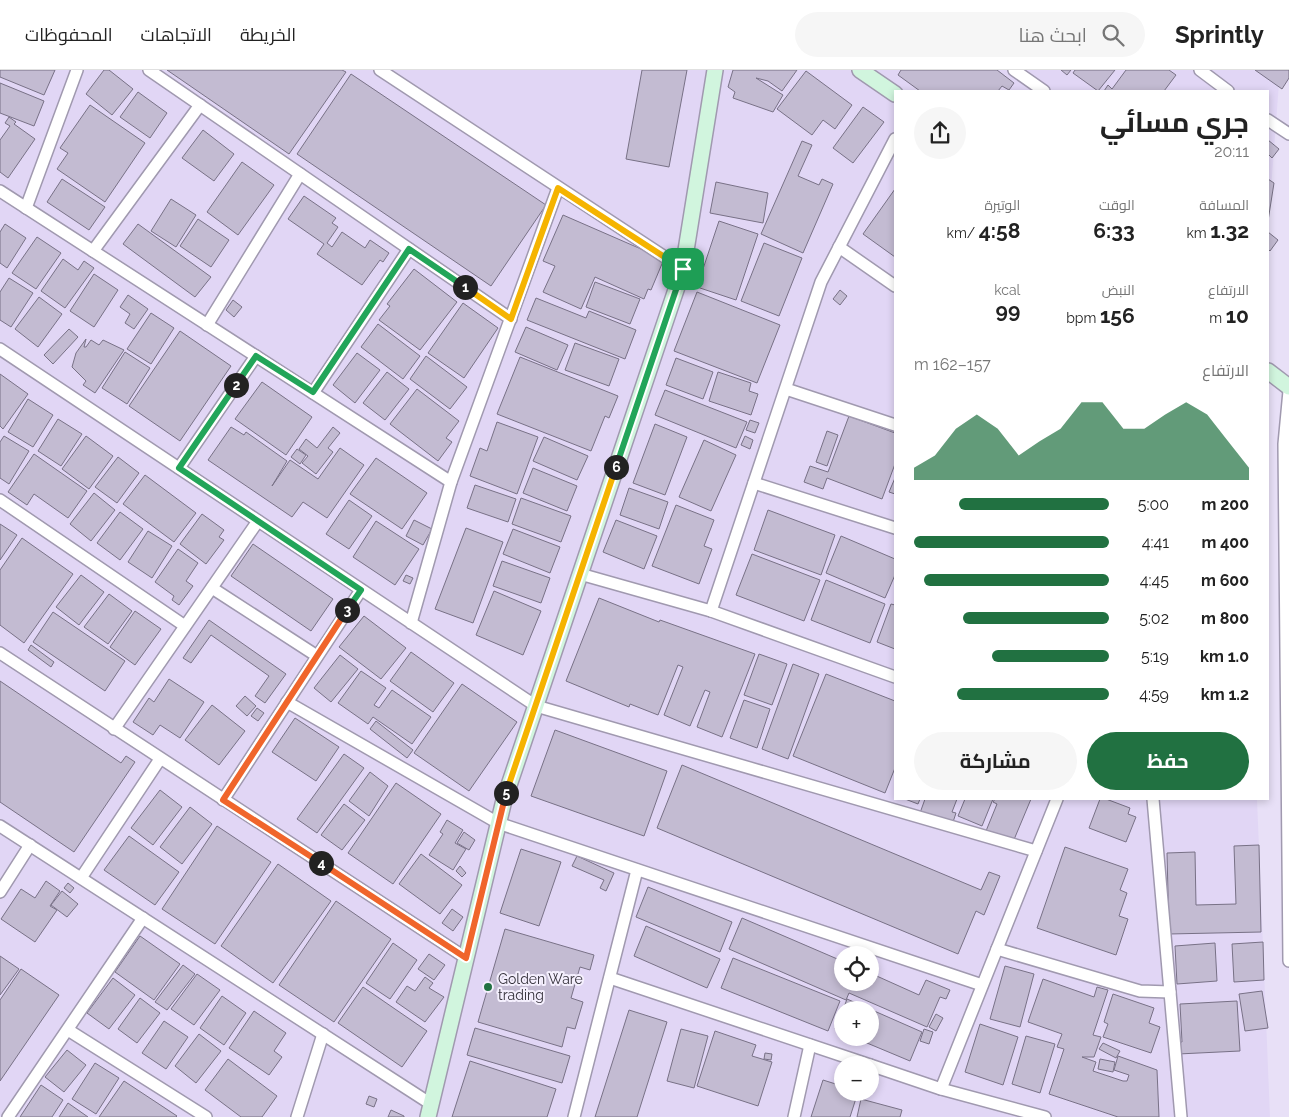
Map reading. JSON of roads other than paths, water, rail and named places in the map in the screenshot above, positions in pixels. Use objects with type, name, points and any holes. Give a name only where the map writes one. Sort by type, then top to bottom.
[{"type":"street","points":[[26,208],[77,70]]},
{"type":"street","points":[[149,70],[511,319]]},
{"type":"street","points":[[380,70],[683,269]]},
{"type":"street","points":[[0,826],[323,1034],[430,1110],[504,800],[683,269],[715,70]]},
{"type":"street","points":[[860,70],[894,93]]},
{"type":"street","points":[[1014,70],[1043,90]]},
{"type":"street","points":[[1200,70],[1221,89]]},
{"type":"street","points":[[93,251],[200,105]]},
{"type":"street","points":[[1269,121],[1289,134]]},
{"type":"street","points":[[711,611],[821,282],[894,141]]},
{"type":"street","points":[[207,324],[300,174]]},
{"type":"street","points":[[411,623],[451,482],[558,188]]},
{"type":"street","points":[[0,191],[451,482]]},
{"type":"street","points":[[839,247],[894,285]]},
{"type":"street","points":[[313,392],[409,249]]},
{"type":"street","points":[[0,349],[536,706],[1036,851]]},
{"type":"street","points":[[179,468],[256,356]]},
{"type":"street","points":[[1269,372],[1289,387]]},
{"type":"street","points":[[786,388],[894,425]]},
{"type":"street","points":[[1289,391],[1284,444],[1289,961]]},
{"type":"street","points":[[754,483],[894,528]]},
{"type":"street","points":[[0,500],[186,626]]},
{"type":"street","points":[[114,729],[258,521]]},
{"type":"street","points":[[580,574],[711,611],[894,677]]},
{"type":"street","points":[[212,588],[317,656]]},
{"type":"street","points":[[223,800],[361,590]]},
{"type":"street","points":[[0,653],[466,958]]},
{"type":"street","points":[[287,702],[498,823],[982,985]]},
{"type":"street","points":[[81,878],[160,759]]},
{"type":"street","points":[[941,1089],[1057,800]]},
{"type":"street","points":[[1153,800],[1181,1117]]},
{"type":"street","points":[[0,892],[30,845]]},
{"type":"street","points":[[574,1117],[638,870]]},
{"type":"street","points":[[8,1117],[142,918]]},
{"type":"street","points":[[997,949],[1140,991],[1170,992]]},
{"type":"street","points":[[610,978],[843,1056]]},
{"type":"street","points":[[68,1030],[206,1117]]},
{"type":"street","points":[[297,1117],[323,1034]]},
{"type":"street","points":[[794,1117],[810,1045]]},
{"type":"street","points":[[879,1068],[941,1089],[1045,1117]]},
{"type":"place","name":"Golden Ware trading","points":[[488,987]]}]
